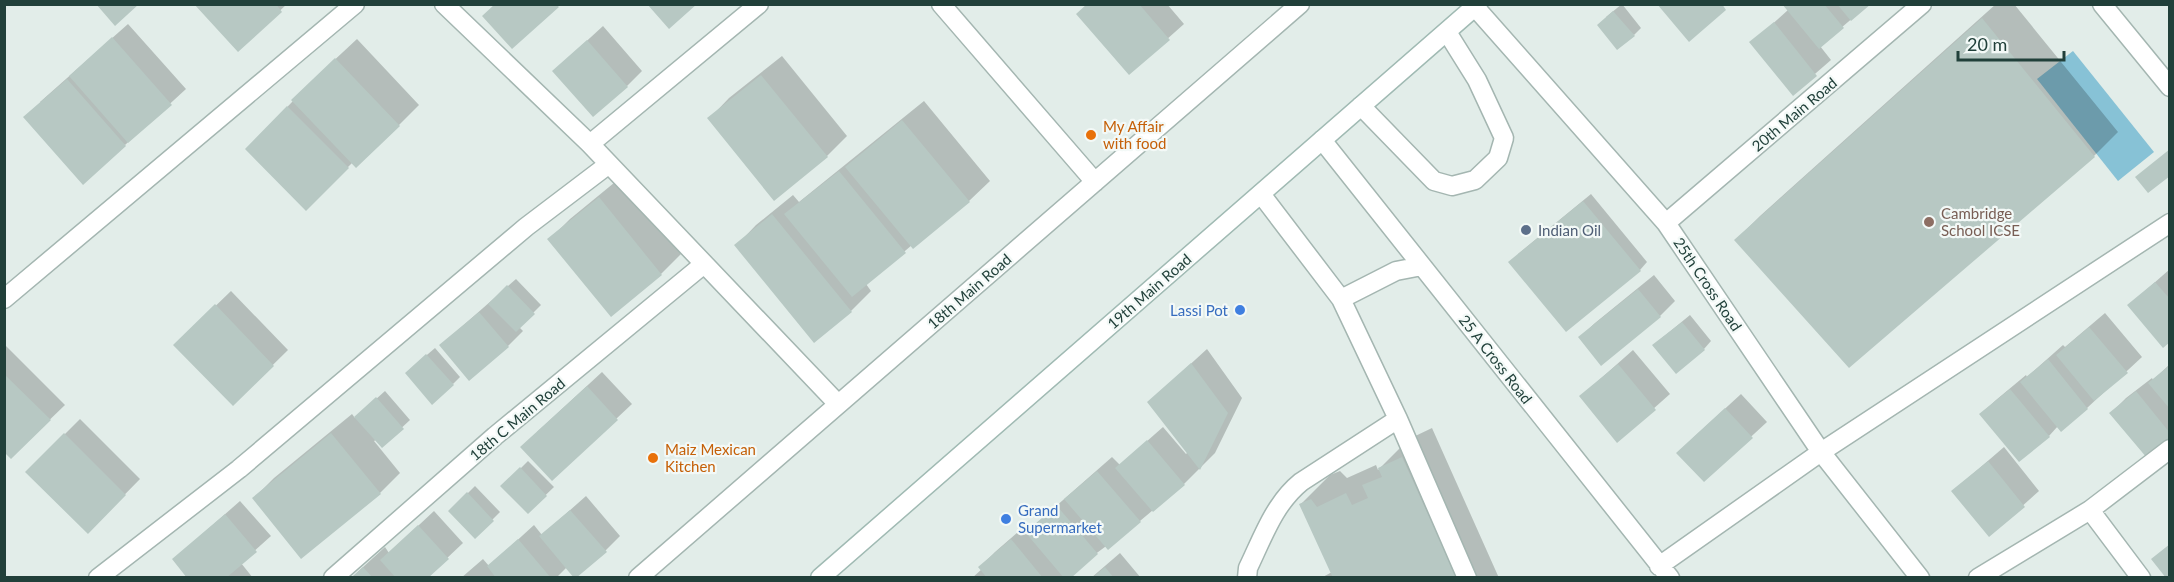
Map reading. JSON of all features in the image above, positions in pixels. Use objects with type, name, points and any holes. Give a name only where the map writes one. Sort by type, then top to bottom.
[{"type":"street","points":[[4,299],[355,4]]},
{"type":"street","points":[[444,4],[590,144],[838,404]]},
{"type":"street","points":[[590,144],[759,4]]},
{"type":"street","points":[[940,4],[1095,182]]},
{"type":"street","name":"18th Main Road","points":[[638,578],[1300,4]]},
{"type":"street","name":"20th Main Road","points":[[1666,223],[1922,4]]},
{"type":"street","points":[[2102,4],[2169,87]]},
{"type":"street","name":"25th Cross Road","points":[[1477,6],[1666,223],[1821,452],[1920,578]]},
{"type":"street","name":"19th Main Road","points":[[820,578],[1477,6]]},
{"type":"street","points":[[1361,106],[1434,181],[1452,186],[1475,180],[1498,158],[1504,138],[1477,80],[1447,32]]},
{"type":"street","name":"25 A Cross Road","points":[[1322,140],[1664,572]]},
{"type":"street","points":[[98,578],[239,469],[526,227],[609,164]]},
{"type":"street","points":[[1261,194],[1341,299],[1398,419],[1467,578]]},
{"type":"street","points":[[1664,572],[1821,452],[2169,223]]},
{"type":"street","name":"18th C Main Road","points":[[333,578],[495,436],[704,264]]},
{"type":"street","points":[[1341,299],[1396,271],[1422,266]]},
{"type":"street","points":[[1247,578],[1248,568],[1278,506],[1287,493],[1398,419]]},
{"type":"street","points":[[1978,578],[2090,510],[2169,449]]},
{"type":"street","points":[[2090,510],[2141,578]]},
{"type":"water","points":[[2073,51],[2154,152],[2118,181],[2037,79]]},
{"type":"building","points":[[96,4],[139,4],[115,26]]},
{"type":"building","points":[[194,4],[276,4],[282,12],[238,52]]},
{"type":"building","points":[[495,4],[556,4],[559,7],[512,49],[482,16]]},
{"type":"building","points":[[647,4],[697,4],[669,29]]},
{"type":"building","points":[[1087,4],[1139,4],[1170,40],[1129,75],[1076,14]]},
{"type":"building","points":[[1657,4],[1722,4],[1726,10],[1689,42]]},
{"type":"building","points":[[1782,4],[1824,4],[1844,28],[1819,49]]},
{"type":"building","points":[[1837,4],[1871,4],[1851,21]]},
{"type":"building","points":[[1613,11],[1635,36],[1617,50],[1597,25]]},
{"type":"building","points":[[1982,18],[2095,157],[1849,368],[1734,240]]},
{"type":"building","points":[[1774,22],[1817,76],[1793,96],[1749,42]]},
{"type":"building","points":[[112,37],[172,105],[128,143],[69,76]]},
{"type":"building","points":[[587,40],[628,87],[593,117],[552,71]]},
{"type":"building","points":[[335,58],[400,126],[356,168],[291,100]]},
{"type":"building","points":[[761,75],[828,157],[774,201],[707,118]]},
{"type":"building","points":[[67,79],[126,146],[83,185],[23,117]]},
{"type":"building","points":[[287,106],[349,168],[306,211],[245,149]]},
{"type":"building","points":[[902,120],[970,202],[913,249],[845,167]]},
{"type":"building","points":[[2170,149],[2170,176],[2148,193],[2135,177]]},
{"type":"building","points":[[839,171],[906,253],[852,297],[784,214]]},
{"type":"building","points":[[599,197],[662,275],[611,317],[547,239]]},
{"type":"building","points":[[1583,201],[1641,271],[1566,332],[1508,262]]},
{"type":"building","points":[[772,214],[852,312],[814,343],[734,245]]},
{"type":"building","points":[[2155,282],[2170,299],[2170,342],[2163,348],[2127,305]]},
{"type":"building","points":[[507,285],[535,314],[516,332],[488,304]]},
{"type":"building","points":[[1638,289],[1661,317],[1601,366],[1578,337]]},
{"type":"building","points":[[215,304],[274,366],[233,406],[173,345]]},
{"type":"building","points":[[479,312],[509,347],[469,381],[439,345]]},
{"type":"building","points":[[1682,322],[1705,350],[1676,374],[1652,345]]},
{"type":"building","points":[[2089,327],[2128,373],[2094,401],[2056,355]]},
{"type":"building","points":[[426,354],[454,385],[432,405],[405,373]]},
{"type":"building","points":[[2048,359],[2088,409],[2061,432],[2020,382]]},
{"type":"building","points":[[1191,363],[1228,413],[1200,470],[1147,402]]},
{"type":"building","points":[[1618,364],[1656,410],[1617,443],[1579,396]]},
{"type":"building","points":[[2170,365],[2170,409],[2148,383]]},
{"type":"building","points":[[4,374],[51,420],[11,459],[4,452]]},
{"type":"building","points":[[587,386],[618,420],[552,481],[520,447]]},
{"type":"building","points":[[2010,389],[2050,437],[2019,462],[1979,414]]},
{"type":"building","points":[[2136,391],[2170,433],[2170,439],[2147,458],[2109,413]]},
{"type":"building","points":[[376,397],[404,429],[382,448],[354,417]]},
{"type":"building","points":[[1725,408],[1753,438],[1704,482],[1676,453]]},
{"type":"building","points":[[64,433],[126,495],[88,534],[25,472]]},
{"type":"building","points":[[331,433],[381,494],[301,559],[252,498]]},
{"type":"building","points":[[1147,440],[1185,485],[1153,512],[1115,468]]},
{"type":"building","points":[[1402,457],[1457,578],[1333,578],[1299,504],[1311,499],[1317,507],[1346,493],[1352,505],[1368,498],[1362,485],[1382,477],[1378,468]]},
{"type":"building","points":[[1988,461],[2025,507],[1989,537],[1951,491]]},
{"type":"building","points":[[520,467],[547,496],[528,514],[500,486]]},
{"type":"building","points":[[1097,471],[1141,522],[1108,550],[1064,499]]},
{"type":"building","points":[[467,492],[494,521],[475,539],[448,511]]},
{"type":"building","points":[[1057,506],[1098,554],[1071,578],[1064,578],[1025,532]]},
{"type":"building","points":[[570,510],[607,552],[576,578],[539,536]]},
{"type":"building","points":[[225,514],[257,552],[226,578],[187,578],[172,559]]},
{"type":"building","points":[[418,525],[449,559],[428,578],[396,578],[380,560]]},
{"type":"building","points":[[518,539],[551,578],[496,578],[487,566]]},
{"type":"building","points":[[1011,539],[1043,578],[987,578],[978,567]]},
{"type":"building","points":[[2170,544],[2170,578],[2166,578],[2151,559]]},
{"type":"building","points":[[363,567],[373,578],[351,578]]},
{"type":"building","points":[[1105,567],[1114,578],[1092,578]]},
{"type":"place","name":"My Affair with food","points":[[1091,135]]},
{"type":"place","name":"Cambridge School ICSE","points":[[1929,222]]},
{"type":"place","name":"Indian Oil","points":[[1526,230]]},
{"type":"place","name":"Lassi Pot","points":[[1240,310]]},
{"type":"place","name":"Maiz Mexican Kitchen","points":[[653,458]]},
{"type":"place","name":"Grand Supermarket","points":[[1006,519]]}]
